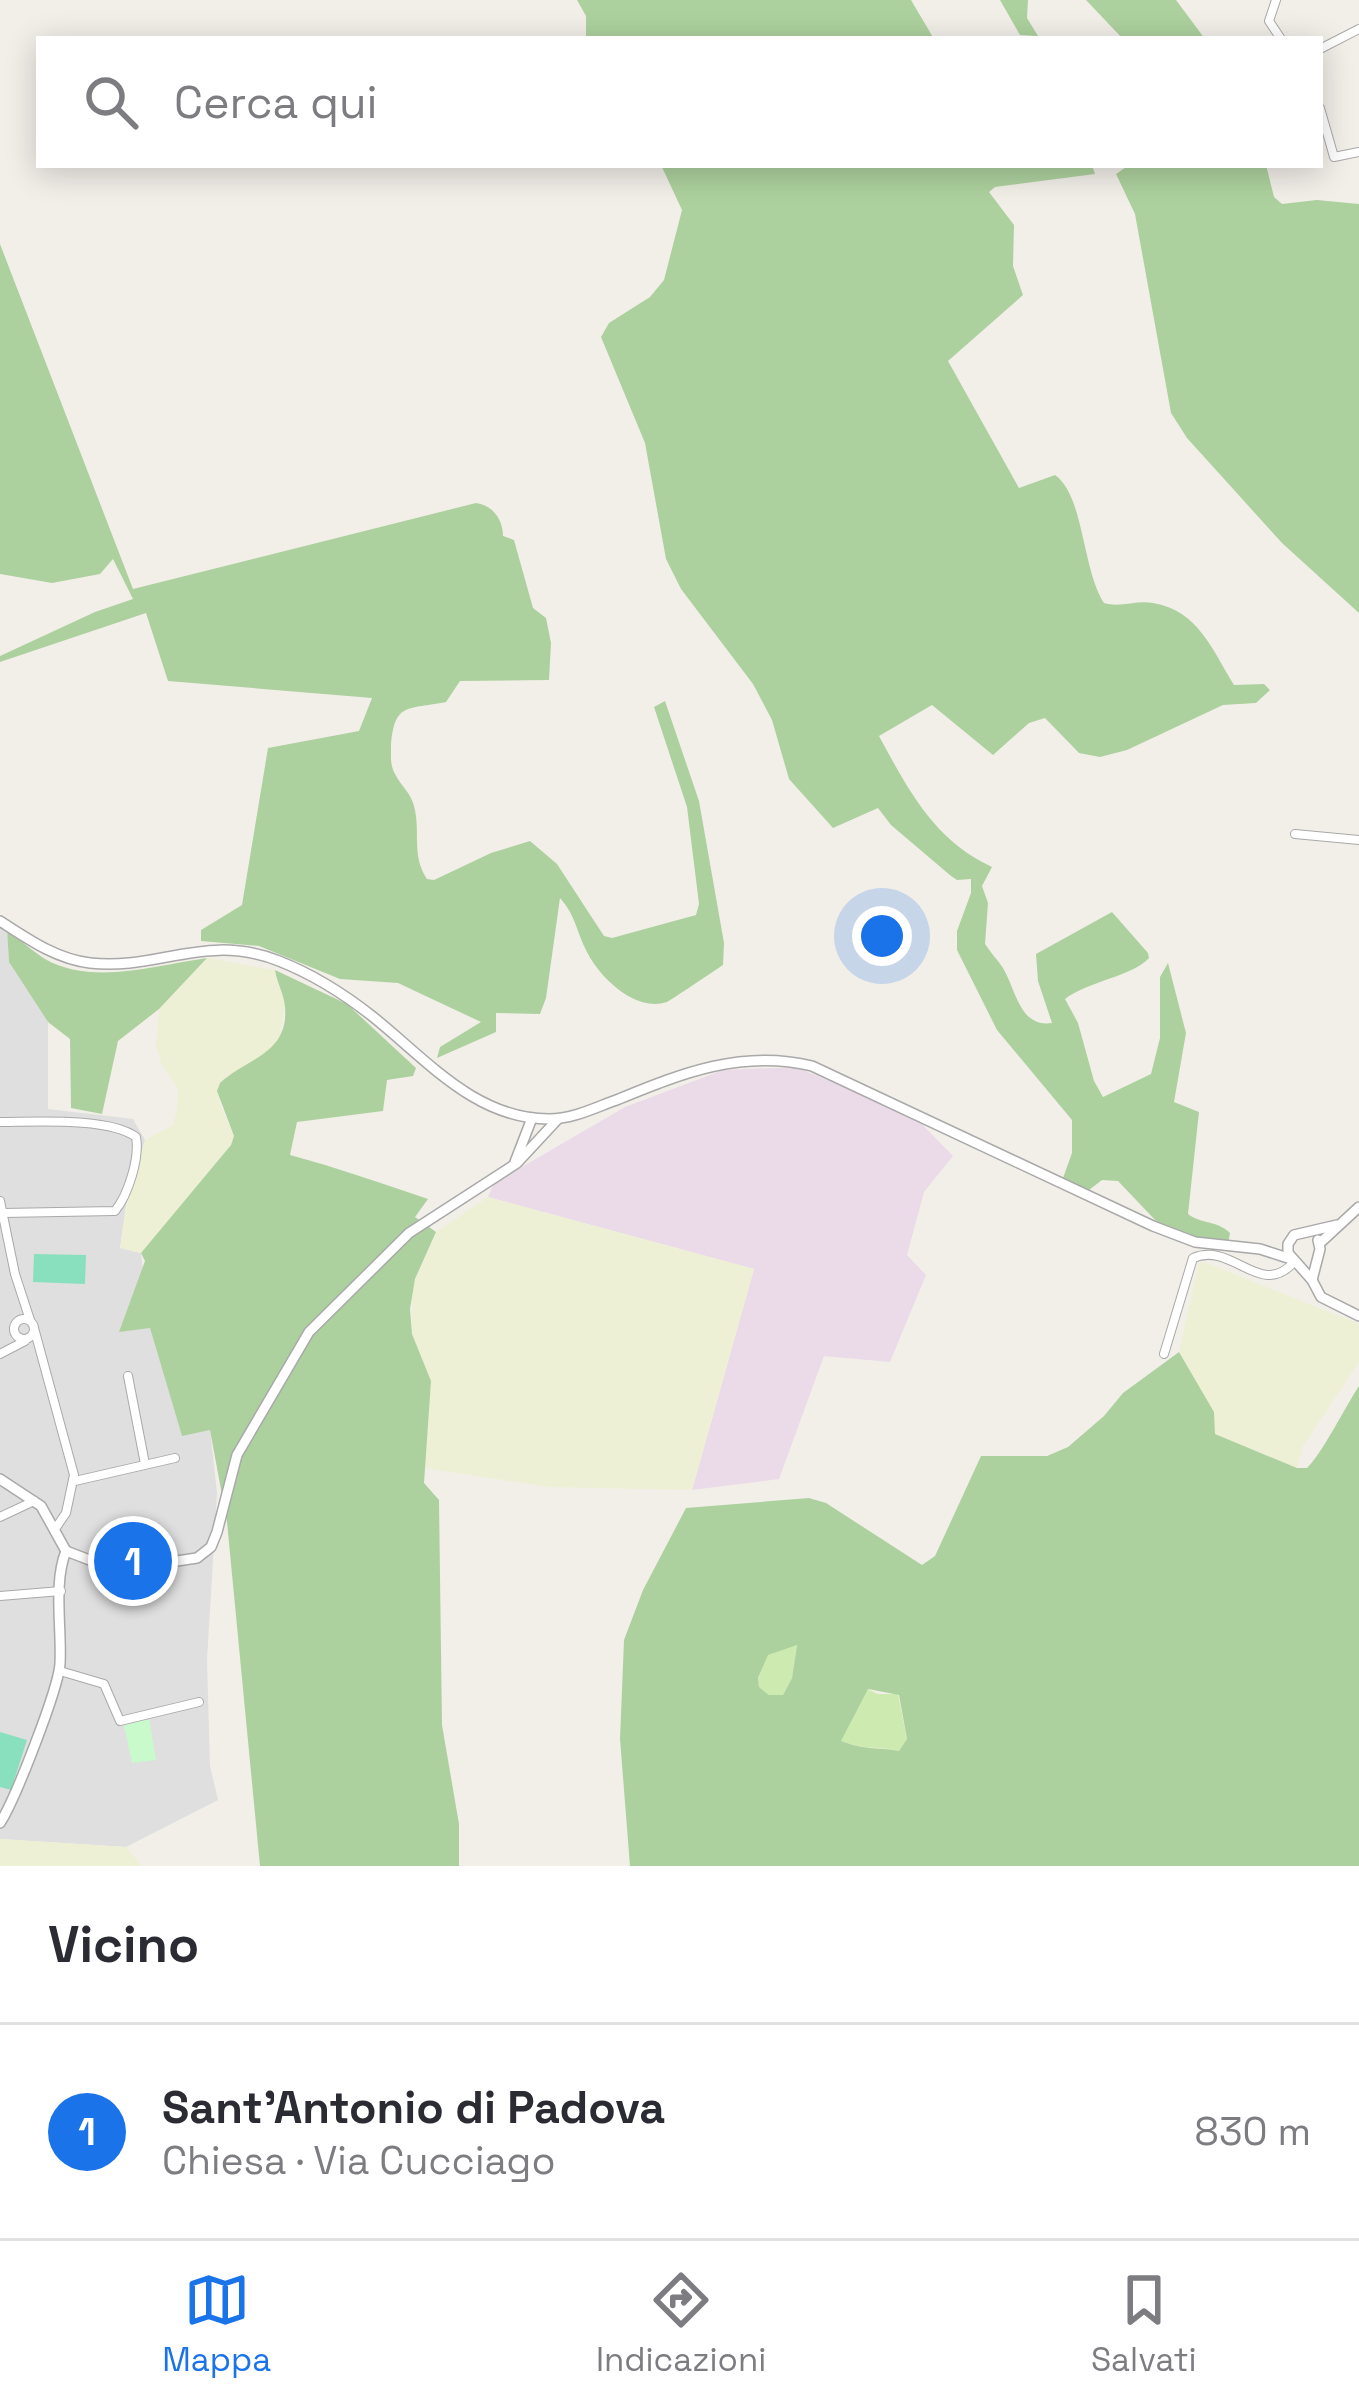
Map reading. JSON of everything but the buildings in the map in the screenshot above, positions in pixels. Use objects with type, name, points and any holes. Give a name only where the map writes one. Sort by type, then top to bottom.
[{"type":"street","points":[[1276,0],[1269,21],[1278,36]]},
{"type":"street","points":[[1323,47],[1359,29]]},
{"type":"street","points":[[1323,119],[1334,157],[1359,152]]},
{"type":"street","points":[[1295,834],[1359,840]]},
{"type":"street","points":[[0,921],[38,946],[72,959],[110,964],[184,952],[238,950],[280,961],[341,994],[465,1093],[501,1112],[515,1124],[522,1141]]},
{"type":"street","points":[[501,1112],[559,1118],[732,1060],[788,1060],[812,1066],[1153,1226],[1195,1242],[1260,1249],[1295,1262],[1315,1261]]},
{"type":"street","points":[[532,1118],[539,1140]]},
{"type":"street","points":[[512,1166],[532,1118]]},
{"type":"street","points":[[66,1551],[116,1570],[205,1553],[217,1532],[237,1455],[309,1332],[409,1233],[512,1166],[559,1118]]},
{"type":"street","points":[[0,1122],[51,1121],[125,1130],[136,1137],[138,1150],[119,1208],[106,1213],[3,1213]]},
{"type":"street","points":[[0,1201],[22,1305],[43,1349],[75,1481],[66,1513],[55,1529]]},
{"type":"street","points":[[1312,1280],[1320,1243],[1359,1207]]},
{"type":"street","points":[[1260,1249],[1288,1244],[1298,1232],[1337,1225]]},
{"type":"street","points":[[1312,1233],[1320,1243]]},
{"type":"street","points":[[1288,1244],[1295,1262],[1326,1301],[1359,1316]]},
{"type":"street","points":[[1165,1354],[1193,1258],[1220,1256],[1272,1277],[1295,1262]]},
{"type":"street","points":[[0,1352],[22,1305]]},
{"type":"street","points":[[16,1324],[32,1324]]},
{"type":"street","points":[[16,1324],[20,1338],[28,1338]]},
{"type":"street","points":[[0,1352],[28,1338],[32,1324]]},
{"type":"street","points":[[128,1376],[145,1464]]},
{"type":"street","points":[[75,1481],[175,1458]]},
{"type":"street","points":[[0,1479],[34,1501],[66,1551],[59,1671],[15,1797],[0,1823]]},
{"type":"street","points":[[0,1517],[34,1501]]},
{"type":"street","points":[[0,1596],[61,1591]]},
{"type":"street","points":[[59,1671],[104,1684],[121,1721],[199,1702]]},
{"type":"shaded area","points":[[0,926],[7,930],[9,962],[48,1022],[48,1109],[133,1119],[145,1140],[126,1206],[120,1248],[141,1253],[150,1327],[182,1435],[210,1429],[217,1493],[207,1660],[210,1766],[218,1800],[126,1847],[0,1839]]},
{"type":"shaded area","points":[[796,1067],[915,1117],[953,1156],[924,1192],[907,1255],[926,1275],[890,1362],[824,1356],[779,1479],[692,1490],[754,1269],[488,1197],[494,1183],[625,1107],[723,1070]]},
{"type":"green space","points":[[577,0],[911,0],[932,36],[586,36],[586,16]]},
{"type":"green space","points":[[1000,0],[1028,0],[1027,18],[1038,36],[1020,35]]},
{"type":"green space","points":[[1086,0],[1176,0],[1203,36],[1120,36]]},
{"type":"green space","points":[[662,168],[1093,168],[1095,174],[995,187],[989,192],[1014,225],[1013,266],[1023,295],[948,361],[1019,488],[1055,475],[1065,485],[1104,603],[1169,607],[1193,623],[1234,685],[1264,684],[1270,690],[1256,703],[1223,705],[1127,750],[1100,757],[1079,753],[1045,718],[1029,723],[993,755],[932,705],[879,736],[925,812],[954,843],[992,867],[982,886],[988,903],[985,944],[1033,1020],[1052,1023],[1038,981],[1036,954],[1112,912],[1148,953],[1149,958],[1132,970],[1065,999],[1103,1097],[1151,1074],[1160,1038],[1160,977],[1168,963],[1186,1033],[1174,1102],[1199,1112],[1188,1214],[1230,1233],[1227,1250],[1158,1223],[1118,1181],[1102,1180],[1089,1190],[1063,1178],[1072,1153],[1072,1120],[997,1030],[957,950],[957,931],[971,893],[971,879],[951,876],[878,808],[833,828],[789,779],[772,720],[753,684],[681,589],[666,559],[645,443],[601,337],[609,323],[650,297],[664,280],[682,210]]},
{"type":"green space","points":[[1125,168],[1267,168],[1274,197],[1282,204],[1317,200],[1359,204],[1359,613],[1282,543],[1187,438],[1171,413],[1135,214],[1116,174]]},
{"type":"green space","points":[[0,244],[133,589],[476,503],[492,510],[503,536],[514,540],[533,608],[546,618],[551,643],[549,680],[460,681],[446,702],[400,715],[393,732],[392,764],[414,806],[422,870],[427,879],[434,880],[530,841],[557,864],[604,936],[612,938],[696,915],[699,904],[687,807],[654,707],[665,701],[699,801],[724,943],[723,965],[667,1002],[642,1002],[618,989],[598,969],[560,898],[540,1014],[496,1013],[496,1032],[437,1058],[440,1047],[481,1022],[398,983],[340,979],[259,946],[201,941],[201,930],[242,905],[268,748],[359,731],[372,698],[168,681],[146,613],[0,662],[0,656],[133,599],[113,559],[100,574],[52,583],[0,574]]},
{"type":"green space","points":[[7,930],[45,959],[83,971],[125,971],[207,958],[159,1009],[118,1041],[102,1114],[71,1108],[70,1039],[48,1022],[9,962]]},
{"type":"green space","points":[[207,958],[275,970],[285,1005],[280,1035],[270,1052],[226,1077],[219,1102],[234,1136],[227,1152],[141,1253],[120,1248],[126,1206],[145,1140],[173,1125],[177,1110],[178,1089],[156,1045],[159,1009]]},
{"type":"green space","points":[[275,970],[347,1004],[416,1068],[413,1076],[387,1080],[383,1111],[297,1122],[290,1155],[428,1199],[415,1217],[436,1232],[415,1279],[410,1309],[412,1334],[431,1381],[424,1483],[439,1500],[442,1725],[459,1824],[459,1866],[260,1866],[227,1522],[210,1430],[182,1436],[150,1328],[119,1332],[145,1261],[141,1253],[231,1145],[234,1136],[217,1091],[220,1083],[264,1053],[280,1035],[285,1007]]},
{"type":"green space","points":[[488,1197],[754,1269],[692,1490],[548,1487],[425,1468],[431,1381],[412,1334],[412,1288],[436,1232]]},
{"type":"green space","points":[[34,1254],[86,1255],[85,1284],[33,1282]]},
{"type":"green space","points":[[1199,1263],[1359,1324],[1359,1362],[1303,1446],[1297,1468],[1215,1434],[1179,1352]]},
{"type":"green space","points":[[1179,1352],[1214,1412],[1215,1434],[1307,1468],[1359,1386],[1359,1866],[630,1866],[620,1739],[624,1640],[643,1590],[686,1508],[809,1498],[826,1503],[922,1565],[935,1556],[981,1456],[1047,1456],[1068,1447],[1123,1393]],"holes":[[[797,1645],[792,1678],[783,1695],[769,1695],[759,1687],[758,1678],[768,1655]],[[868,1689],[899,1695],[907,1739],[899,1751],[841,1741]]]},
{"type":"green space","points":[[797,1644],[792,1678],[783,1695],[769,1695],[759,1687],[758,1679],[767,1655]]},
{"type":"green space","points":[[867,1689],[898,1694],[907,1740],[899,1751],[840,1741]]},
{"type":"green space","points":[[149,1719],[156,1760],[132,1763],[124,1725]]},
{"type":"green space","points":[[0,1732],[27,1740],[11,1790],[0,1787]]},
{"type":"green space","points":[[0,1839],[126,1847],[142,1866],[0,1866]]},
{"type":"place","name":"Sant'Antonio di Padova","points":[[133,1561]]}]
